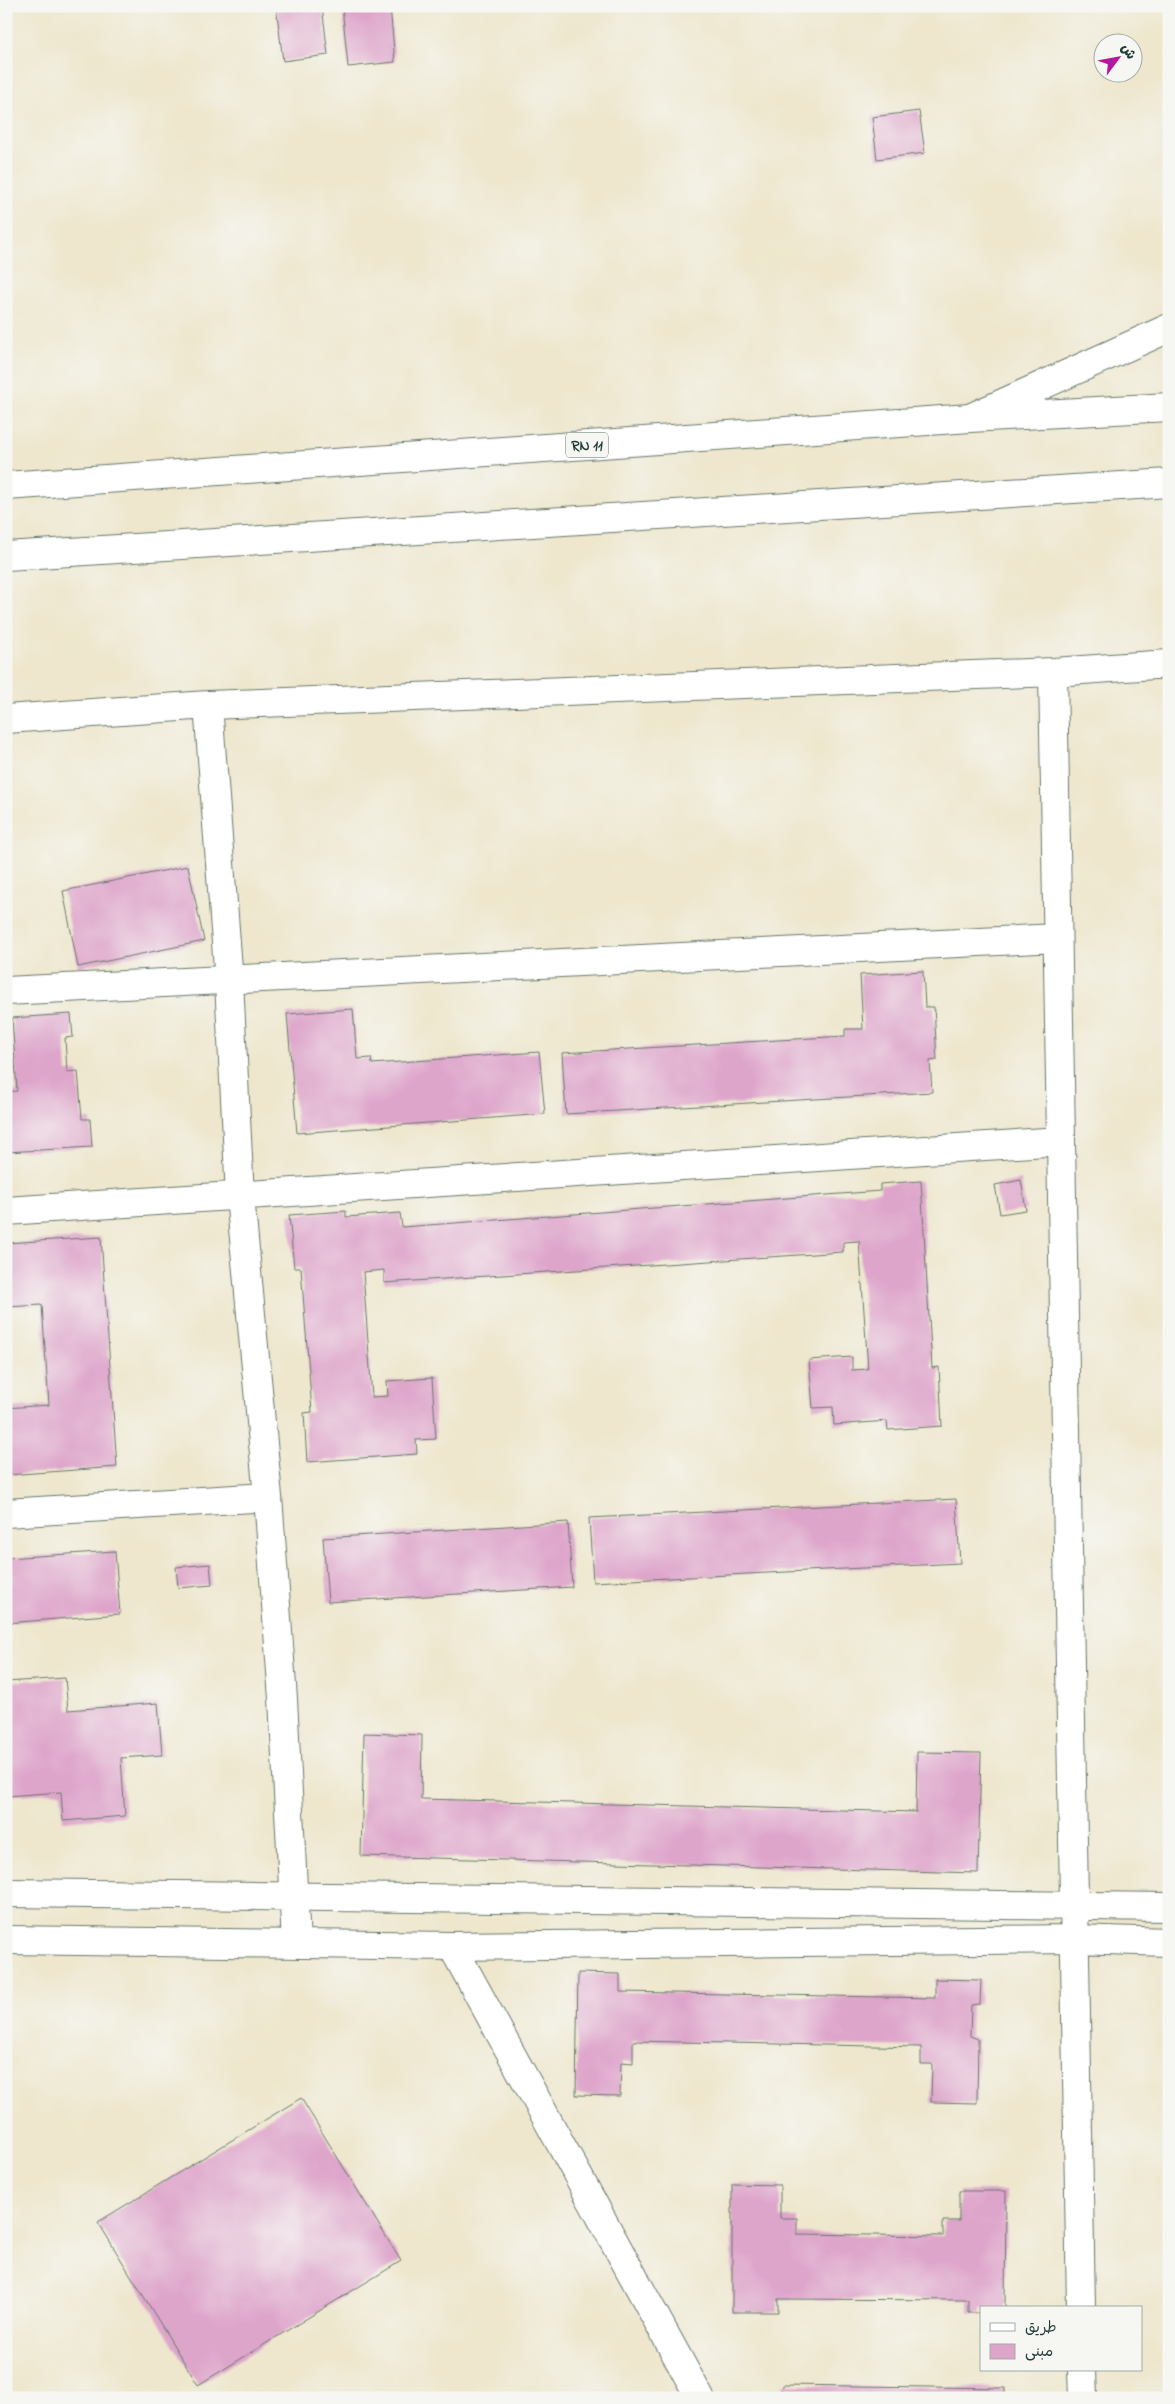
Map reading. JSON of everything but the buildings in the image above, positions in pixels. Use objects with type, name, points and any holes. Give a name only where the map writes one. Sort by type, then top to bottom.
[{"type":"main road","points":[[970,418],[1169,328]]},
{"type":"main road","name":"RN 11","points":[[6,486],[970,418],[1169,407]]},
{"type":"main road","points":[[6,556],[1169,483]]},
{"type":"main road","points":[[6,719],[208,705],[1053,672],[1169,664]]},
{"type":"main road","points":[[1053,672],[1081,2306]]},
{"type":"main road","points":[[208,705],[229,982],[240,1196],[268,1497],[283,1699],[296,1943]]},
{"type":"main road","points":[[6,991],[229,982],[1057,938]]},
{"type":"main road","points":[[6,1211],[1061,1141]]},
{"type":"main road","points":[[6,1513],[268,1497]]},
{"type":"main road","points":[[6,1894],[1169,1907]]},
{"type":"main road","points":[[6,1940],[452,1946],[1074,1939],[1169,1942]]},
{"type":"main road","points":[[452,1946],[700,2398]]},
{"type":"main road","points":[[1082,2372],[1083,2398]]}]
